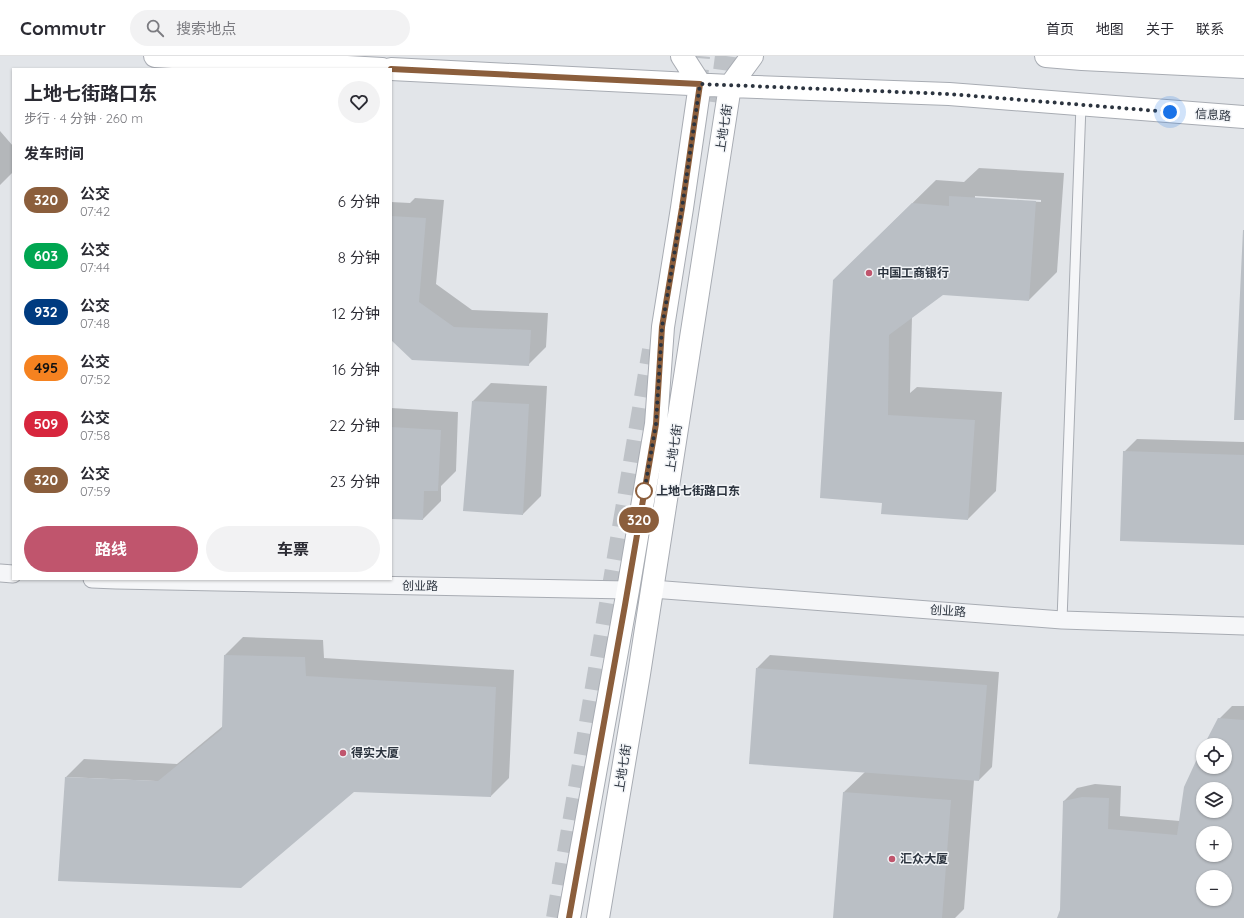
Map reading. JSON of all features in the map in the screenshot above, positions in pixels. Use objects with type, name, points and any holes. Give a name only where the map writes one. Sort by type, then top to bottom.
[{"type":"main road","points":[[156,56],[365,68]]},
{"type":"main road","points":[[682,56],[700,84]]},
{"type":"main road","name":"上地七街","points":[[598,918],[652,590],[730,86],[752,56]]},
{"type":"main road","points":[[1046,56],[1244,67]]},
{"type":"main road","name":"信息路","points":[[392,69],[730,86],[949,94],[1244,117]]},
{"type":"main road","name":"上地七街","points":[[569,918],[628,590],[656,424],[662,327],[700,84]]},
{"type":"street","points":[[0,573],[12,574]]},
{"type":"street","name":"创业路","points":[[116,580],[628,590]]},
{"type":"street","name":"创业路","points":[[652,590],[1062,620],[1244,626]]},
{"type":"lane","points":[[1062,620],[1081,105]]},
{"type":"building","points":[[949,196],[1036,201],[1029,301],[943,295],[889,335],[888,415],[975,420],[968,520],[881,514],[882,503],[820,498],[833,280],[912,203],[949,206]]},
{"type":"building","points":[[392,216],[426,218],[419,302],[454,327],[531,330],[529,366],[412,360],[392,341]]},
{"type":"building","points":[[1243,230],[1244,420],[1234,420]]},
{"type":"building","points":[[472,401],[529,404],[523,515],[463,511]]},
{"type":"building","points":[[392,427],[441,430],[438,491],[424,491],[423,520],[392,519]]},
{"type":"building","points":[[1123,451],[1244,455],[1244,545],[1120,541]]},
{"type":"building","name":"得实大厦","points":[[224,655],[305,657],[306,676],[496,687],[491,797],[354,792],[241,888],[58,881],[65,777],[158,781],[222,729]]},
{"type":"building","points":[[756,668],[987,685],[979,781],[749,764]]},
{"type":"building","points":[[1218,718],[1244,720],[1244,918],[1057,918],[1060,910],[1063,801],[1082,797],[1109,798],[1108,829],[1177,835],[1184,787],[1196,761],[1196,774],[1232,774],[1232,738],[1208,738]]},
{"type":"building","name":"汇众大厦","points":[[843,792],[951,800],[942,918],[833,918]]},
{"type":"tunnel","points":[[696,91],[699,56]]},
{"type":"tunnel","points":[[720,103],[726,56]]},
{"type":"tunnel","points":[[557,918],[653,350]]},
{"type":"bus line","name":"320","points":[[392,69],[700,84],[682,208],[662,327],[656,424],[569,918]]},
{"type":"place","name":"中国工商银行","points":[[869,273]]},
{"type":"place","name":"上地七街路口东","points":[[644,491]]},
{"type":"place","name":"得实大厦","points":[[343,753]]},
{"type":"place","name":"汇众大厦","points":[[892,859]]},
{"type":"route","points":[[644,491],[644,493],[656,424],[662,327],[682,208],[700,84],[949,94],[1170,112]]}]
